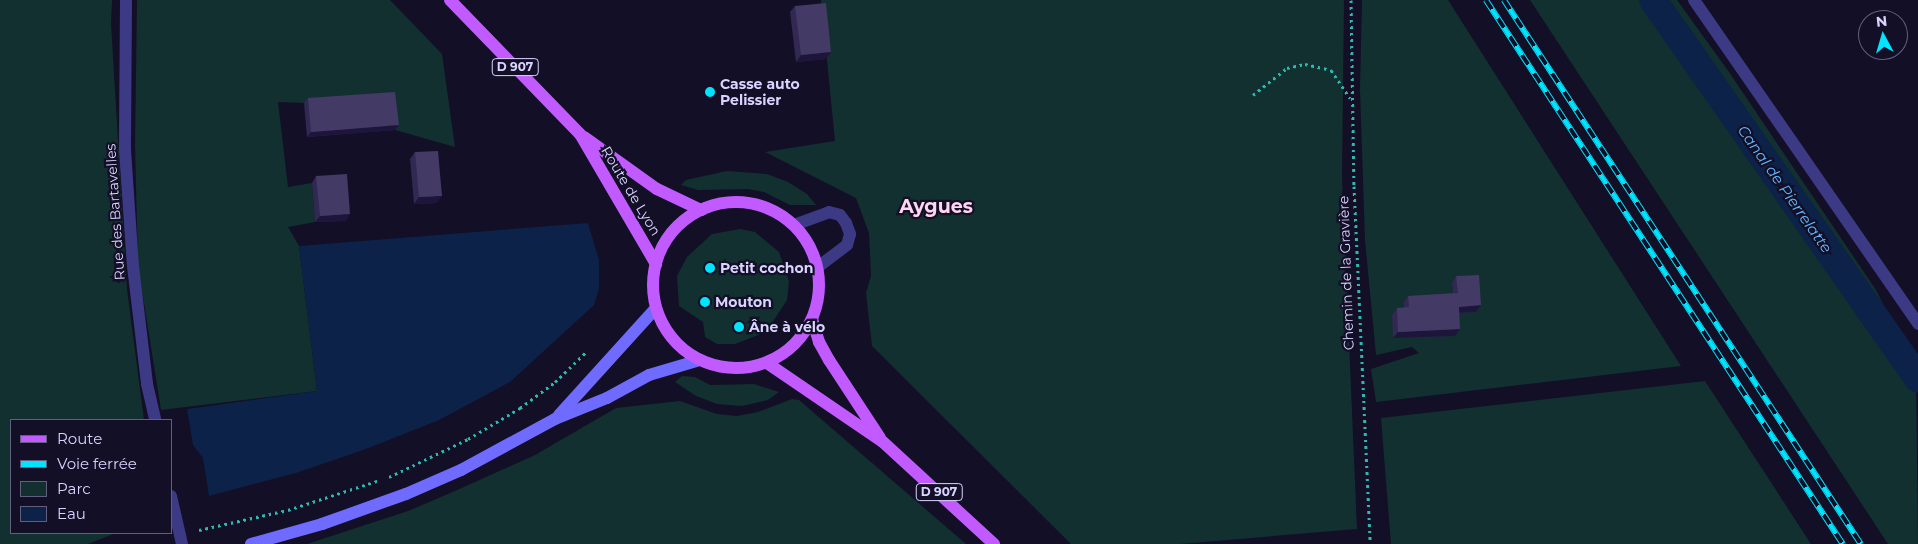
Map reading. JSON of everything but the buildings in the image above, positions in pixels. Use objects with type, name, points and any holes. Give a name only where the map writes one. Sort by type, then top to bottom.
[{"type":"main road","name":"Route de Lyon","points":[[450,0],[580,134],[657,189],[700,210]]},
{"type":"main road","name":"Route de Lyon","points":[[580,134],[656,264]]},
{"type":"main road","points":[[725,203],[750,203],[774,211],[794,226],[809,244],[818,267],[819,294],[812,319],[794,345],[767,362],[745,368],[722,367],[700,360],[676,341],[666,330],[656,308],[653,286],[656,264],[668,238],[688,218],[700,210],[725,203]]},
{"type":"main road","name":"D 907","points":[[812,319],[819,342],[829,360],[883,442]]},
{"type":"main road","name":"D 907","points":[[767,362],[883,442],[994,544]]},
{"type":"street","name":"Rue des Bartavelles","points":[[126,0],[125,150],[133,266],[147,384],[155,419]]},
{"type":"street","points":[[1694,0],[1918,324]]},
{"type":"street","points":[[794,226],[829,212],[840,215],[846,223],[850,234],[847,245],[818,267]]},
{"type":"street","points":[[555,419],[656,308]]},
{"type":"street","points":[[251,544],[322,524],[406,494],[508,447],[555,419],[607,398],[649,375],[700,360]]},
{"type":"street","points":[[172,500],[181,540]]},
{"type":"path","name":"Chemin de la Gravière","points":[[1351,0],[1351,98],[1370,544]]},
{"type":"path","points":[[1253,94],[1287,68],[1305,64],[1332,70],[1351,98]]},
{"type":"path","points":[[181,540],[288,510],[389,477],[435,456],[520,408],[555,382],[592,347]]},
{"type":"green space","points":[[0,0],[112,0],[111,24],[127,289],[144,419],[10,419],[10,534],[113,534],[88,544],[0,544]]},
{"type":"green space","points":[[137,0],[390,0],[442,54],[455,147],[395,130],[392,97],[304,103],[278,102],[288,187],[312,183],[315,222],[288,227],[299,246],[317,391],[161,410],[138,265],[135,146]]},
{"type":"green space","points":[[821,0],[1344,0],[1342,177],[1357,529],[1180,544],[1071,544],[872,346],[866,293],[871,276],[869,233],[856,198],[765,152],[835,141]]},
{"type":"green space","points":[[1362,0],[1448,0],[1681,366],[1376,402],[1371,369],[1419,353],[1412,347],[1376,355],[1365,240],[1360,90]]},
{"type":"green space","points":[[1530,0],[1677,0],[1729,72],[1876,290],[1916,371],[1918,544],[1888,544]]},
{"type":"green space","points":[[727,171],[767,174],[788,182],[807,194],[816,205],[790,205],[764,192],[748,189],[698,190],[681,185],[686,180]]},
{"type":"green space","points":[[740,229],[755,232],[779,252],[789,281],[787,300],[766,332],[735,344],[717,344],[705,337],[703,322],[679,306],[677,276],[687,257],[712,234]]},
{"type":"green space","points":[[682,376],[695,377],[710,385],[754,384],[779,392],[768,400],[742,406],[717,404],[696,396],[675,382]]},
{"type":"green space","points":[[1705,381],[1811,544],[1391,544],[1381,418]]},
{"type":"green space","points":[[792,399],[799,400],[966,544],[307,544],[408,511],[455,491],[535,455],[616,408],[680,401],[717,414],[737,416],[758,412]]},
{"type":"water","points":[[588,223],[599,260],[599,289],[594,305],[510,382],[439,420],[366,449],[296,473],[209,496],[203,458],[193,445],[187,409],[317,391],[299,246]]},
{"type":"waterway","name":"Canal de Pierrelatte","points":[[1653,0],[1918,378]]},
{"type":"railway","points":[[1486,0],[1843,544]]},
{"type":"railway","points":[[1504,0],[1861,544]]},
{"type":"place","name":"Casse auto Pelissier","points":[[710,92]]},
{"type":"place","name":"Petit cochon","points":[[710,268]]},
{"type":"place","name":"Mouton","points":[[705,302]]},
{"type":"place","name":"Âne à vélo","points":[[739,327]]},
{"type":"district","name":"Aygues","points":[[936,207]]}]
